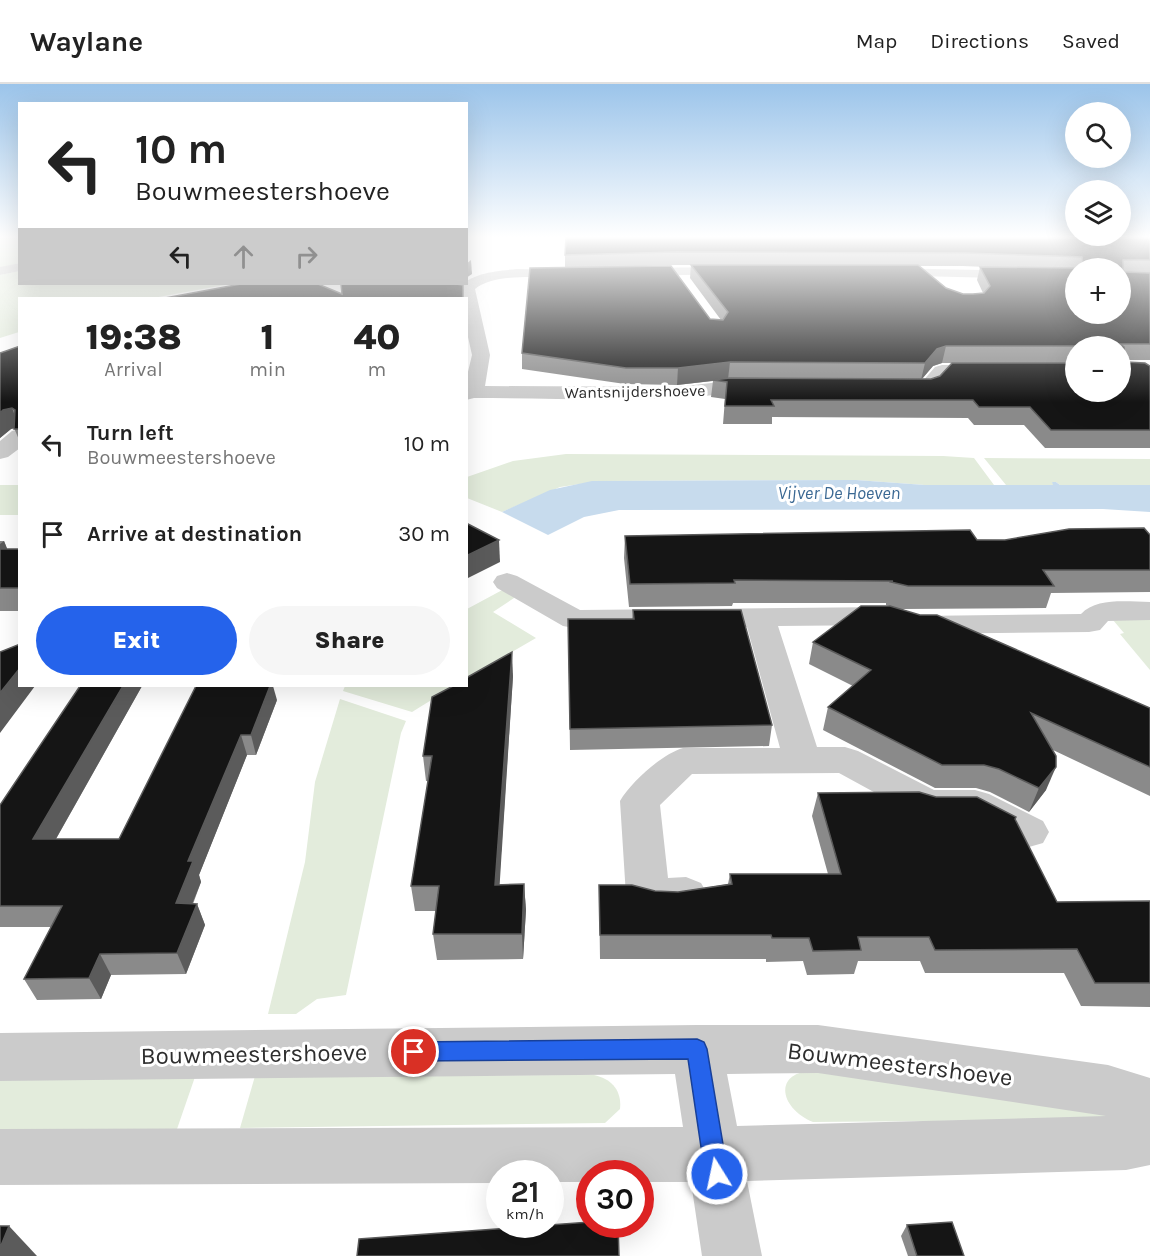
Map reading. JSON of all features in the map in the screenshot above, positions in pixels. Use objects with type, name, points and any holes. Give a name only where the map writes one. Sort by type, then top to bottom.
[{"type":"street","points":[[468,299],[481,355],[470,393]]},
{"type":"street","points":[[871,388],[927,388],[942,371],[1065,371]]},
{"type":"street","name":"Wantsnijdershoeve","points":[[470,393],[677,393],[728,387],[776,387]]},
{"type":"street","points":[[0,452],[18,438]]},
{"type":"street","points":[[507,582],[574,619],[888,616],[915,625],[1089,623],[1099,612],[1150,611]]},
{"type":"street","points":[[760,618],[802,760]]},
{"type":"street","points":[[702,894],[648,896],[640,801],[683,761],[845,760],[928,804],[975,804],[1029,832]]},
{"type":"street","points":[[697,1049],[732,1256]]},
{"type":"street","name":"Bouwmeestershoeve","points":[[0,1057],[697,1049],[818,1050],[1108,1091],[1150,1104]]},
{"type":"street","points":[[0,1157],[713,1154],[1126,1143],[1150,1138]]},
{"type":"green space","points":[[0,293],[182,293],[158,297],[18,297],[18,332],[0,338]]},
{"type":"green space","points":[[566,454],[943,456],[974,458],[994,485],[925,485],[856,480],[600,481],[560,487],[502,512],[468,498],[468,477],[513,461]]},
{"type":"green space","points":[[984,458],[1150,459],[1150,485],[1060,485],[1052,482],[1054,485],[1006,485]]},
{"type":"green space","points":[[0,485],[18,485],[18,515],[0,515]]},
{"type":"green space","points":[[506,588],[514,598],[493,612],[536,638],[468,677],[468,608]]},
{"type":"green space","points":[[1113,620],[1150,620],[1150,670],[1120,634],[1124,633]]},
{"type":"green space","points":[[345,687],[452,687],[412,712],[343,691]]},
{"type":"green space","points":[[340,699],[406,721],[401,733],[346,995],[317,999],[296,1014],[268,1014],[305,862],[315,782]]},
{"type":"green space","points":[[809,1071],[1150,1119],[813,1122],[794,1110],[786,1094],[786,1086],[790,1079],[797,1074]]},
{"type":"green space","points":[[196,1074],[177,1129],[0,1130],[0,1077]]},
{"type":"green space","points":[[594,1075],[611,1083],[619,1097],[620,1109],[605,1123],[240,1128],[255,1076]]},
{"type":"water","name":"Vijver De Hoeven","points":[[856,480],[925,485],[1053,485],[1052,482],[1056,482],[1060,485],[1150,485],[1150,512],[1103,509],[619,510],[584,517],[548,535],[502,512],[550,490],[592,481]]},
{"type":"building","points":[[194,293],[463,293],[463,297],[170,297]]},
{"type":"building","points":[[528,293],[691,293],[710,319],[723,320],[728,312],[713,293],[1065,293],[1065,324],[1131,324],[1131,293],[1150,293],[1150,344],[1131,344],[1131,336],[1065,336],[1065,346],[946,346],[937,349],[925,363],[730,362],[678,368],[626,368],[522,353]]},
{"type":"building","points":[[18,347],[18,429],[14,429],[15,410],[12,408],[0,413],[0,353]]},
{"type":"building","points":[[1131,362],[1145,363],[1150,366],[1150,430],[1051,430],[1030,407],[979,407],[973,400],[771,400],[774,406],[725,406],[727,382],[713,380],[730,378],[931,379],[940,376],[952,363],[1065,363],[1065,402],[1131,402]]},
{"type":"building","points":[[468,524],[499,540],[468,555]]},
{"type":"building","points":[[1144,528],[1150,535],[1150,570],[1043,570],[1054,586],[908,586],[891,582],[893,581],[734,580],[735,583],[630,584],[625,536],[970,530],[977,540],[1005,540],[1069,529]]},
{"type":"building","points":[[0,549],[18,549],[18,588],[0,588]]},
{"type":"building","points":[[861,606],[890,606],[920,615],[937,615],[1150,708],[1150,767],[1031,713],[1056,756],[1056,767],[1039,788],[999,769],[984,765],[942,765],[828,707],[871,670],[813,642]]},
{"type":"building","points":[[633,610],[741,610],[772,725],[570,729],[568,619],[634,619]]},
{"type":"building","points":[[18,645],[18,670],[0,693],[0,652]]},
{"type":"building","points":[[512,652],[495,885],[524,884],[522,934],[433,934],[439,886],[411,886],[432,756],[423,756],[432,697],[451,687],[468,687],[468,677]]},
{"type":"building","points":[[79,687],[122,687],[33,839],[119,839],[195,687],[270,687],[251,735],[241,735],[188,861],[193,861],[176,903],[197,904],[177,953],[100,954],[89,978],[24,979],[62,906],[0,906],[0,805]]},
{"type":"building","points":[[919,792],[936,797],[977,797],[1016,817],[1057,902],[1150,901],[1150,983],[1095,983],[1077,949],[935,950],[929,937],[858,937],[861,950],[813,951],[809,938],[772,938],[771,935],[600,935],[599,885],[632,885],[655,891],[678,892],[732,884],[730,874],[841,874],[818,793]]},
{"type":"building","points":[[952,1222],[964,1256],[917,1256],[907,1225]]},
{"type":"building","points":[[576,1223],[576,1238],[618,1238],[619,1256],[357,1256],[359,1239],[486,1230],[486,1238],[564,1238],[564,1224]]},
{"type":"building","points":[[0,1226],[9,1226],[0,1248]]},
{"type":"route","points":[[414,1052],[697,1049],[717,1174]]}]
